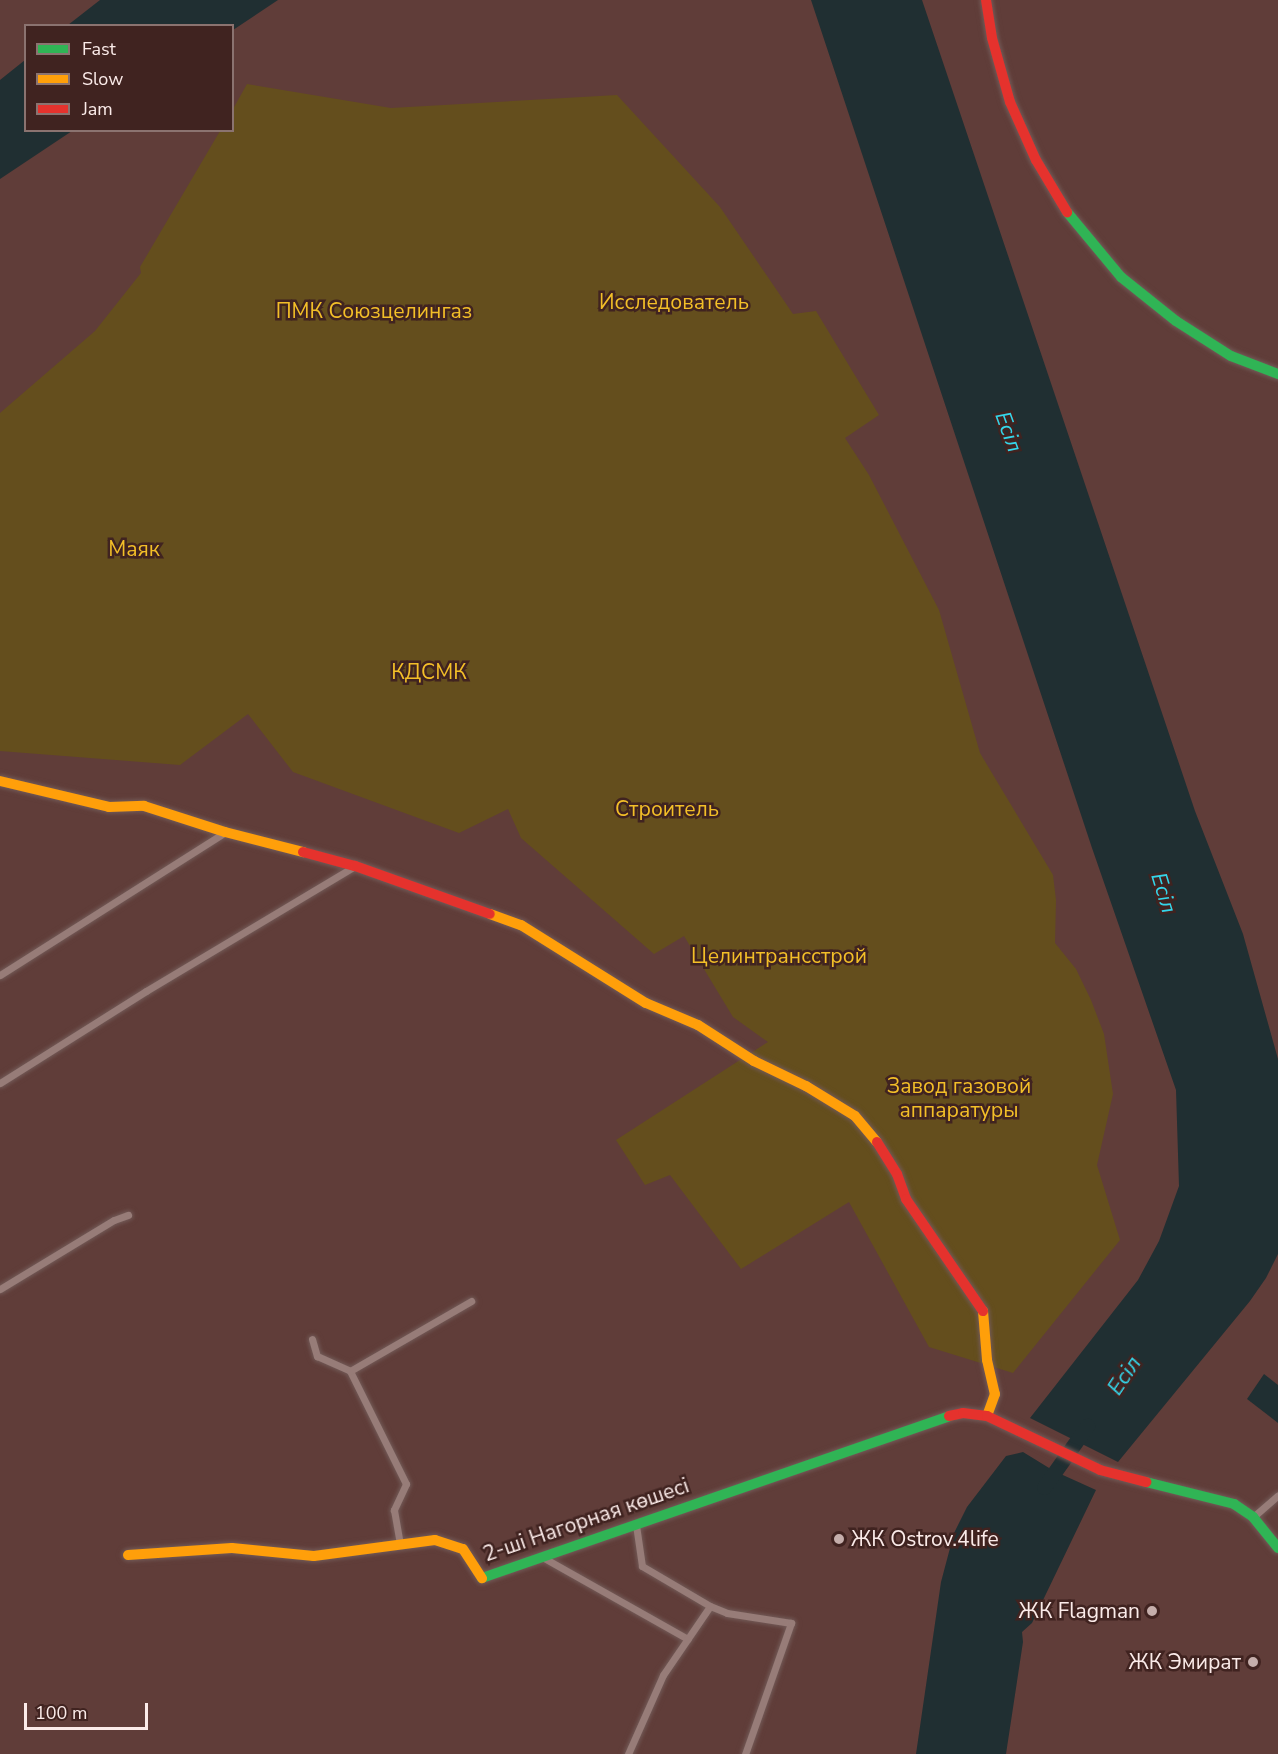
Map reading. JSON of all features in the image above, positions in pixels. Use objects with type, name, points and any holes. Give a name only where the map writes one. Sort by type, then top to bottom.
[{"type":"street","points":[[986,0],[992,38],[1010,102],[1036,160],[1069,215],[1121,278],[1176,321],[1231,356],[1278,374]]},
{"type":"street","points":[[0,782],[110,807],[144,806],[225,832],[355,866],[521,925],[646,1004],[698,1025],[754,1061],[806,1086],[855,1116],[878,1143],[897,1174],[906,1199],[985,1314],[987,1360],[994,1394],[987,1416],[1100,1470],[1234,1504],[1252,1517],[1276,1544]]},
{"type":"street","points":[[0,975],[225,832]]},
{"type":"street","points":[[0,1083],[146,991],[355,866]]},
{"type":"street","points":[[0,1289],[114,1220],[128,1215]]},
{"type":"street","points":[[350,1371],[471,1301]]},
{"type":"street","points":[[312,1340],[317,1356],[350,1371],[406,1484],[394,1510],[400,1543]]},
{"type":"street","name":"2-ші Нагорная көшесі","points":[[128,1555],[232,1548],[314,1556],[435,1540],[464,1549],[483,1579],[936,1418],[963,1413],[987,1416]]},
{"type":"street","points":[[1252,1517],[1278,1496]]},
{"type":"street","points":[[636,1525],[642,1566],[710,1606],[727,1613],[791,1623],[745,1754]]},
{"type":"street","points":[[544,1558],[688,1639]]},
{"type":"street","points":[[628,1754],[663,1676],[710,1606]]},
{"type":"green space","points":[[247,84],[391,108],[617,95],[720,207],[793,314],[816,311],[879,415],[845,438],[869,475],[939,610],[980,753],[1053,875],[1056,900],[1055,943],[1076,969],[1104,1034],[1113,1094],[1097,1165],[1120,1240],[1013,1373],[929,1347],[849,1202],[741,1269],[670,1175],[645,1185],[616,1140],[768,1042],[733,1017],[684,936],[654,954],[521,838],[508,809],[459,833],[293,772],[248,714],[180,765],[0,751],[0,413],[95,331],[141,273],[140,267],[219,132],[234,132],[234,107]]},
{"type":"water","points":[[100,0],[278,0],[234,29],[234,24],[69,24]]},
{"type":"water","points":[[811,0],[922,0],[1195,811],[1243,934],[1278,1059],[1278,1254],[1266,1278],[1250,1301],[1118,1462],[1030,1418],[1138,1280],[1159,1241],[1179,1186],[1176,1090],[1092,848]]},
{"type":"water","points":[[24,61],[24,132],[70,132],[0,179],[0,80]]},
{"type":"water","points":[[1264,1374],[1278,1385],[1278,1423],[1247,1399]]},
{"type":"water","points":[[1023,1452],[1054,1471],[1096,1490],[1032,1623],[1022,1632],[1023,1642],[1006,1754],[916,1754],[941,1582],[954,1533],[967,1507],[1006,1456]]},
{"type":"waterway","name":"Есіл","points":[[1044,1487],[1087,1426]]},
{"type":"traffic: fast","points":[[1067,212],[1121,277],[1176,321],[1231,356],[1278,374]]},
{"type":"traffic: fast","points":[[482,1578],[949,1416]]},
{"type":"traffic: fast","points":[[1146,1482],[1234,1504],[1253,1517],[1278,1548]]},
{"type":"traffic: slow","points":[[0,781],[109,807],[144,806],[225,832],[303,852]]},
{"type":"traffic: slow","points":[[490,914],[521,925],[646,1003],[698,1025],[754,1061],[806,1086],[855,1116],[877,1142]]},
{"type":"traffic: slow","points":[[983,1311],[987,1360],[995,1394],[987,1416]]},
{"type":"traffic: slow","points":[[128,1555],[232,1548],[314,1556],[435,1540],[463,1549],[482,1578]]},
{"type":"traffic: jam","points":[[986,0],[992,38],[1010,102],[1036,160],[1067,212]]},
{"type":"traffic: jam","points":[[303,852],[355,866],[490,914]]},
{"type":"traffic: jam","points":[[877,1142],[897,1174],[906,1199],[983,1311]]},
{"type":"traffic: jam","points":[[949,1416],[963,1413],[987,1416],[1100,1470],[1146,1482]]},
{"type":"place","name":"ЖК Ostrov.4life","points":[[839,1539]]},
{"type":"place","name":"ЖК Flagman","points":[[1152,1611]]},
{"type":"place","name":"ЖК Эмират","points":[[1253,1662]]},
{"type":"park label","name":"Исследователь","points":[[674,302]]},
{"type":"park label","name":"ПМК Союзцелингаз","points":[[374,311]]},
{"type":"park label","name":"Маяк","points":[[134,549]]},
{"type":"park label","name":"КДСМК","points":[[429,672]]},
{"type":"park label","name":"Строитель","points":[[667,809]]},
{"type":"park label","name":"Целинтрансстрой","points":[[779,956]]},
{"type":"park label","name":"Завод газовой аппаратуры","points":[[959,1098]]}]
